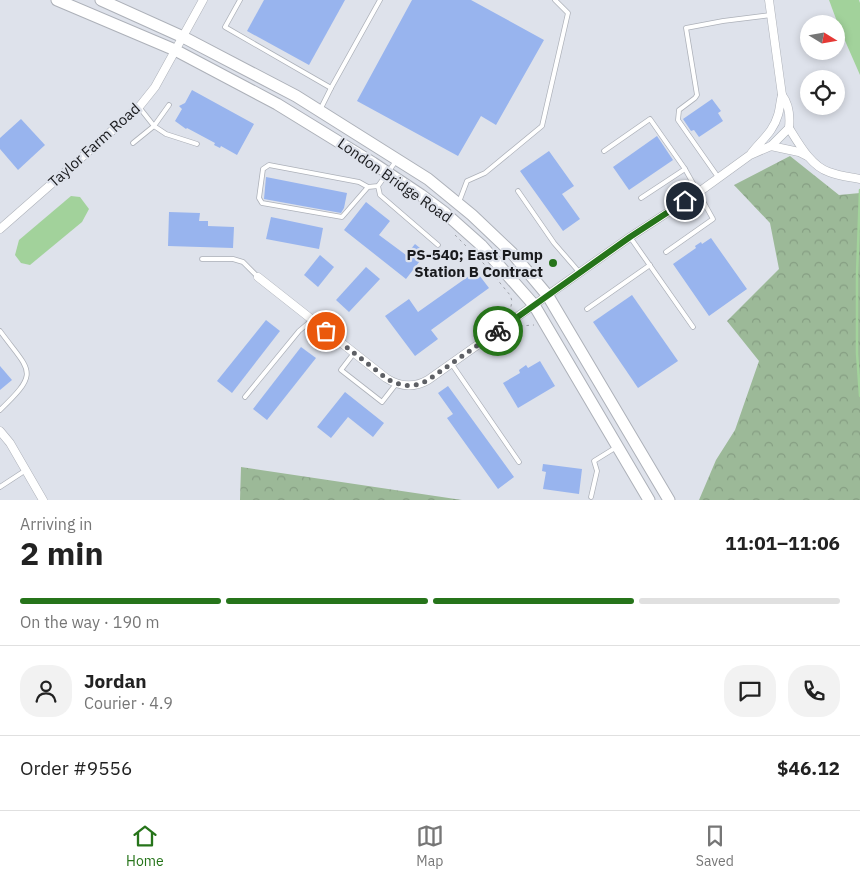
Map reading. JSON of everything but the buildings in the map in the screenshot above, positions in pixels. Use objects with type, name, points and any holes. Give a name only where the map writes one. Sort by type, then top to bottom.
[{"type":"main road","name":"London Bridge Road","points":[[57,0],[176,50],[285,109],[388,173],[428,200],[465,230],[498,262],[534,306],[648,500]]},
{"type":"main road","name":"London Bridge Road","points":[[101,0],[183,37],[267,80],[320,110],[398,159],[458,202],[506,247],[548,296],[669,500]]},
{"type":"street","name":"Taylor Farm Road","points":[[0,229],[139,107],[155,87],[203,0]]},
{"type":"street","points":[[750,155],[768,136],[774,125],[779,114],[782,95],[769,0]]},
{"type":"street","points":[[782,95],[786,100],[790,128],[809,157]]},
{"type":"street","points":[[258,277],[386,378],[396,384],[407,386],[423,383],[750,155],[771,146],[790,128]]},
{"type":"street","points":[[771,146],[799,152],[809,157],[828,172],[860,179]]},
{"type":"street","points":[[0,430],[43,500]]},
{"type":"lane","points":[[240,0],[226,27],[332,88]]},
{"type":"lane","points":[[320,110],[380,0]]},
{"type":"lane","points":[[458,202],[467,181],[485,173],[542,126],[568,13],[555,0]]},
{"type":"lane","points":[[718,177],[678,120],[680,110],[696,96],[686,28],[771,14]]},
{"type":"lane","points":[[133,142],[154,126],[169,105]]},
{"type":"lane","points":[[139,107],[154,126],[166,134],[197,144]]},
{"type":"lane","points":[[604,151],[650,119],[685,169],[713,219],[666,252]]},
{"type":"lane","points":[[368,187],[344,216],[262,203],[259,198],[263,169],[269,165],[359,182],[368,187],[378,186],[398,159]]},
{"type":"lane","points":[[641,198],[685,169]]},
{"type":"lane","points":[[378,186],[380,195],[438,245]]},
{"type":"lane","points":[[518,190],[554,243],[580,273]]},
{"type":"lane","points":[[630,237],[693,327]]},
{"type":"lane","points":[[202,259],[233,259],[243,262],[258,277]]},
{"type":"lane","points":[[587,309],[650,265]]},
{"type":"lane","points":[[245,397],[299,331],[312,320]]},
{"type":"lane","points":[[0,331],[26,366],[27,376],[25,384],[18,393],[0,410]]},
{"type":"lane","points":[[354,352],[341,370],[382,402],[396,384]]},
{"type":"lane","points":[[451,363],[519,462]]},
{"type":"lane","points":[[591,497],[597,471],[594,461],[617,446]]},
{"type":"lane","points":[[0,487],[26,470]]},
{"type":"path","points":[[453,233],[486,266],[509,293],[512,301],[510,312]]},
{"type":"green space","points":[[790,156],[839,195],[860,193],[860,500],[699,500],[716,460],[735,430],[759,361],[727,321],[779,269],[770,223],[734,185]]},
{"type":"green space","points":[[241,467],[462,500],[240,500]]},
{"type":"shaded area","points":[[829,0],[859,0],[860,75],[845,41],[845,15],[835,15]]},
{"type":"shaded area","points":[[71,196],[80,197],[89,209],[82,222],[30,265],[21,263],[15,255],[19,240]]},
{"type":"waterway","points":[[860,190],[857,274],[857,353],[860,396]]},
{"type":"way so far","points":[[326,331],[393,383],[407,386],[416,385],[428,380],[498,331]]},
{"type":"place","name":"PS-540; East Pump Station B Contract","points":[[553,263]]},
{"type":"route","points":[[498,331],[630,237],[685,201]]}]
